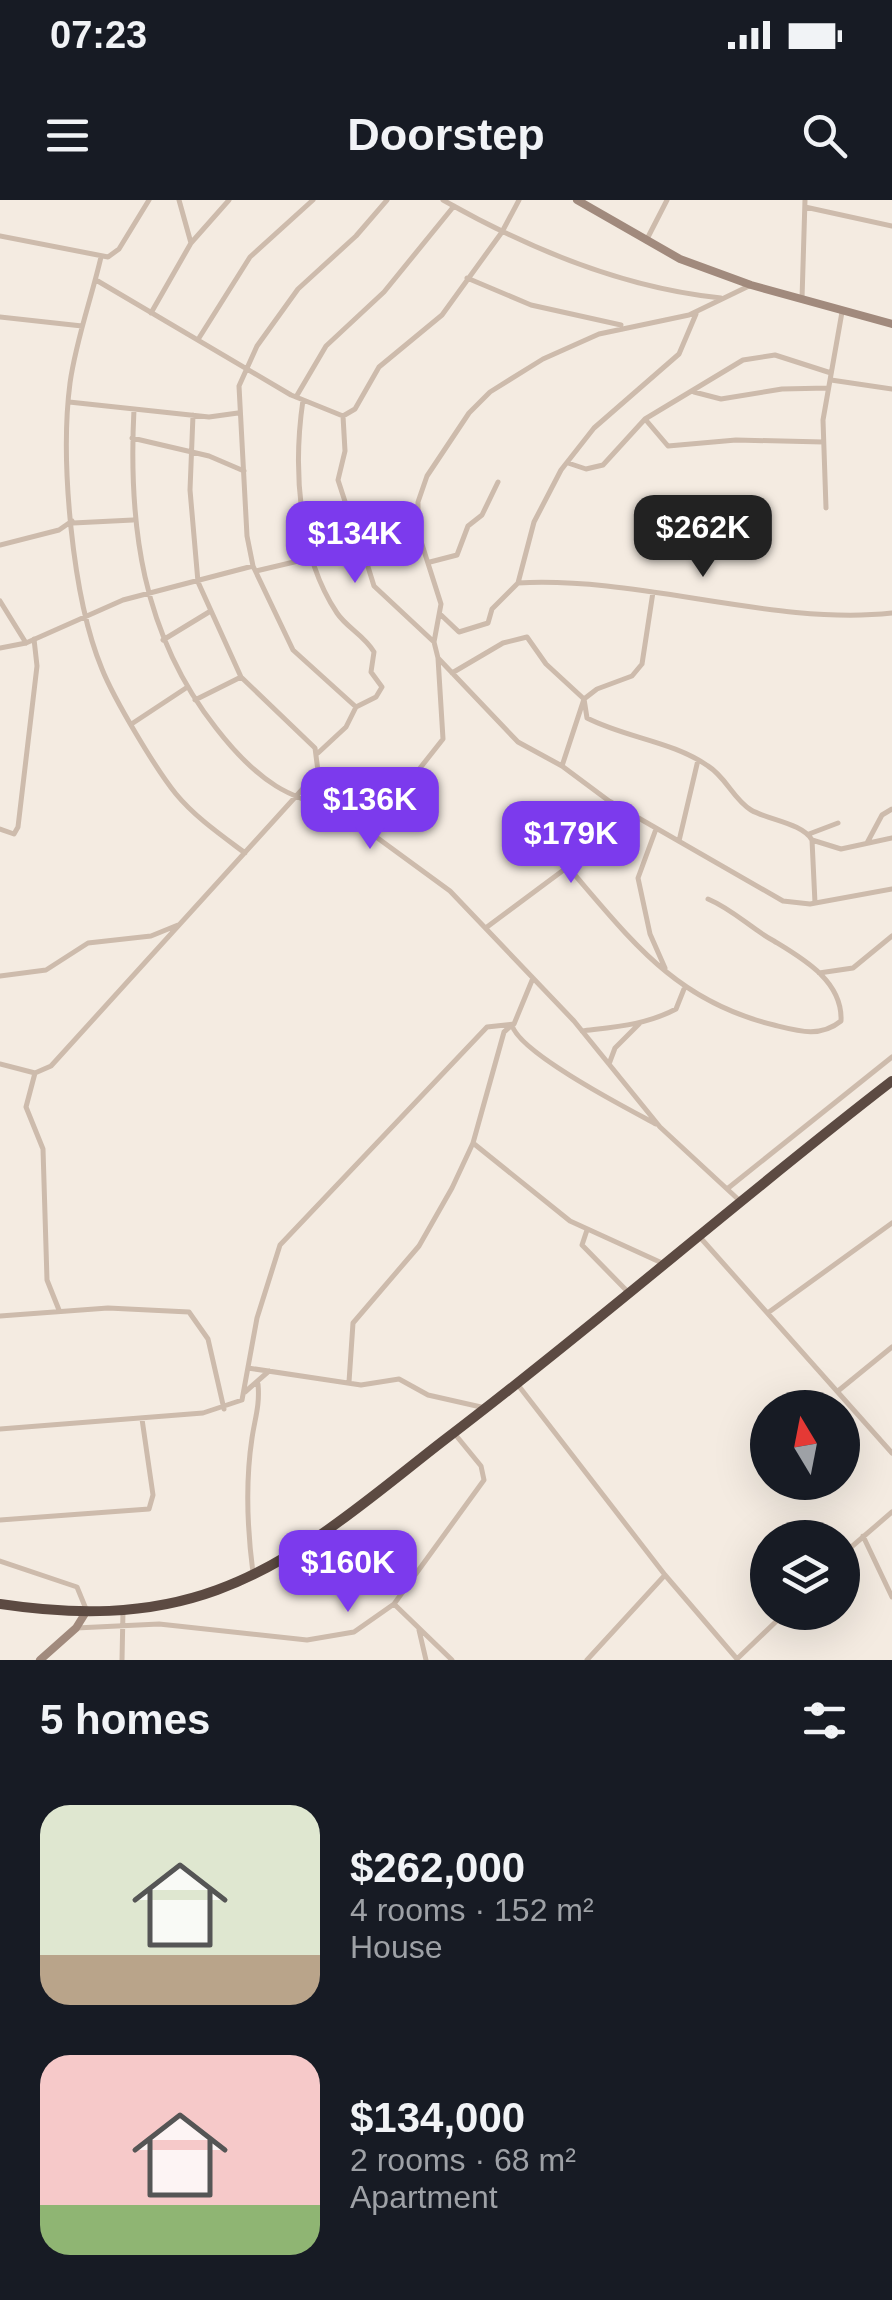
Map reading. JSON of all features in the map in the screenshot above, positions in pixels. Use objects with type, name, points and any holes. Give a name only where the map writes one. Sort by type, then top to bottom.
[{"type":"highway","points":[[0,1604],[86,1612],[122,1611],[188,1599],[254,1576],[332,1526],[489,1408],[892,1081]]},
{"type":"street","points":[[0,236],[101,257],[116,253],[149,200]]},
{"type":"street","points":[[179,200],[192,243]]},
{"type":"street","points":[[151,313],[192,243],[229,200]]},
{"type":"street","points":[[198,338],[250,257],[313,200]]},
{"type":"street","points":[[356,707],[293,650],[255,568],[238,413],[239,386],[246,368],[298,289],[356,236],[387,200]]},
{"type":"street","points":[[443,200],[502,232],[648,288],[723,298]]},
{"type":"street","points":[[344,416],[355,409],[379,368],[442,314],[502,232],[518,200]]},
{"type":"street","points":[[577,200],[680,259],[751,284],[892,324]]},
{"type":"street","points":[[646,241],[667,200]]},
{"type":"street","points":[[802,298],[805,204],[892,226]]},
{"type":"street","points":[[318,753],[346,728],[356,707],[382,692],[371,672],[376,656],[365,637],[339,617],[312,558],[304,522],[299,399],[326,346],[384,292],[454,206]]},
{"type":"street","points":[[101,257],[82,326],[69,402],[73,522],[88,614],[102,670],[178,797],[245,853]]},
{"type":"street","points":[[467,278],[531,304],[627,326]]},
{"type":"street","points":[[96,280],[299,399],[344,416]]},
{"type":"street","points":[[134,409],[133,520],[148,593],[163,640],[186,688],[242,760],[298,798],[360,817],[413,776],[443,739],[434,642],[440,614],[430,562],[418,532],[418,502],[427,476],[481,400],[543,359],[627,326],[696,312],[751,284]]},
{"type":"street","points":[[826,508],[824,442],[828,388],[843,309]]},
{"type":"street","points":[[440,614],[459,632],[488,623],[492,609],[518,584],[534,522],[568,463],[594,428],[678,354],[692,331],[696,312]]},
{"type":"street","points":[[0,317],[82,326]]},
{"type":"street","points":[[568,463],[586,469],[603,466],[646,419],[732,366],[759,357],[782,356],[831,376],[892,389]]},
{"type":"street","points":[[694,392],[721,399],[782,389],[828,388]]},
{"type":"street","points":[[69,402],[193,416],[238,413]]},
{"type":"street","points":[[193,416],[190,451],[198,582],[242,677],[318,753],[318,772],[342,812],[420,865],[487,927],[582,1031],[660,1127],[740,1201]]},
{"type":"street","points":[[344,416],[345,451],[339,485],[351,520],[358,527],[374,586],[434,642]]},
{"type":"street","points":[[646,419],[668,446],[736,440],[824,442]]},
{"type":"street","points":[[132,438],[190,451],[244,471]]},
{"type":"street","points":[[430,562],[457,555],[468,526],[482,515],[498,482]]},
{"type":"street","points":[[0,544],[59,530],[73,522],[133,520]]},
{"type":"street","points":[[304,522],[351,520]]},
{"type":"street","points":[[366,554],[391,553],[418,532]]},
{"type":"street","points":[[0,648],[26,643],[88,614],[148,593],[312,558]]},
{"type":"street","points":[[518,584],[653,592],[788,609],[892,613]]},
{"type":"street","points":[[562,766],[584,699],[632,676],[642,664],[653,592]]},
{"type":"street","points":[[0,602],[26,643]]},
{"type":"street","points":[[163,640],[209,612]]},
{"type":"street","points":[[452,673],[504,644],[527,638],[546,664],[584,699],[587,718],[698,760],[716,772],[748,809],[841,848],[892,838]]},
{"type":"street","points":[[0,830],[14,834],[18,827],[37,666],[34,639]]},
{"type":"street","points":[[438,658],[518,742],[562,766],[609,801],[783,900],[815,903],[892,889]]},
{"type":"street","points":[[195,700],[242,677]]},
{"type":"street","points":[[134,723],[186,688]]},
{"type":"street","points":[[679,841],[698,760]]},
{"type":"street","points":[[59,1310],[48,1280],[44,1149],[26,1107],[35,1073],[67,1051],[318,772]]},
{"type":"street","points":[[487,927],[568,867],[609,801]]},
{"type":"street","points":[[867,843],[882,815],[892,809]]},
{"type":"street","points":[[810,837],[838,823]]},
{"type":"street","points":[[656,828],[639,881],[650,934],[670,975]]},
{"type":"street","points":[[810,837],[815,903]]},
{"type":"street","points":[[568,867],[684,989],[748,1018],[806,1032],[833,1027],[842,1015],[820,973],[799,953],[708,899]]},
{"type":"street","points":[[0,976],[46,970],[88,943],[150,936],[181,924]]},
{"type":"street","points":[[820,973],[853,968],[892,936]]},
{"type":"street","points":[[349,1382],[353,1323],[419,1246],[472,1143],[500,1040],[512,1026],[534,978]]},
{"type":"street","points":[[609,1064],[615,1048],[639,1024],[674,1010],[684,989]]},
{"type":"street","points":[[0,1430],[224,1409],[242,1400],[266,1285],[280,1245],[487,1027],[498,1023],[512,1026],[519,1037],[562,1069],[660,1127]]},
{"type":"street","points":[[582,1031],[602,1032],[624,1023],[639,1024]]},
{"type":"street","points":[[726,1190],[892,1057]]},
{"type":"street","points":[[0,1064],[35,1073]]},
{"type":"street","points":[[472,1143],[551,1208],[587,1230],[664,1264]]},
{"type":"street","points":[[768,1312],[892,1223]]},
{"type":"street","points":[[587,1230],[582,1245],[628,1293]]},
{"type":"street","points":[[698,1235],[837,1390]]},
{"type":"street","points":[[0,1316],[155,1307],[189,1312],[200,1321],[208,1339],[224,1409]]},
{"type":"street","points":[[839,1390],[892,1347]]},
{"type":"street","points":[[248,1368],[349,1382],[399,1379],[436,1398],[489,1408]]},
{"type":"street","points":[[245,1392],[269,1371]]},
{"type":"street","points":[[254,1576],[246,1515],[252,1433],[260,1414],[258,1384]]},
{"type":"street","points":[[518,1385],[665,1575],[737,1659],[767,1630]]},
{"type":"street","points":[[860,1416],[892,1453]]},
{"type":"street","points":[[0,1520],[149,1509],[153,1495],[142,1419]]},
{"type":"street","points":[[76,1628],[159,1624],[308,1640],[354,1632],[394,1604],[484,1480],[481,1466],[454,1433]]},
{"type":"street","points":[[860,1539],[892,1512]]},
{"type":"street","points":[[863,1536],[892,1596]]},
{"type":"street","points":[[0,1560],[78,1587],[84,1597],[86,1612],[76,1628],[40,1660]]},
{"type":"street","points":[[588,1660],[665,1575]]},
{"type":"street","points":[[394,1604],[452,1660]]},
{"type":"street","points":[[122,1611],[122,1660]]},
{"type":"street","points":[[418,1627],[426,1660]]}]
